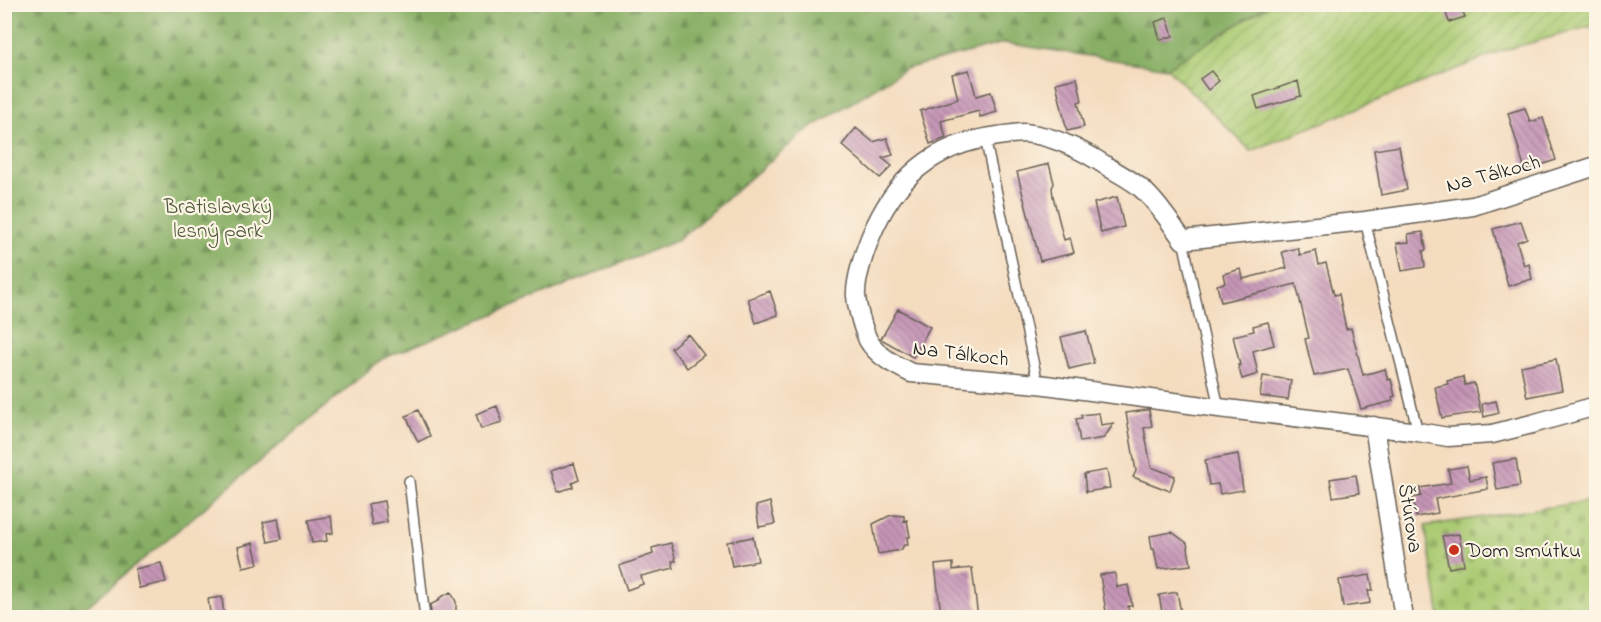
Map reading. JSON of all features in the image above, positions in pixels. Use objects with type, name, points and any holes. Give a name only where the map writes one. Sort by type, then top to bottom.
[{"type":"street","name":"Na Tálkoch","points":[[1596,166],[1473,207],[1183,240],[1158,205],[1142,188],[1087,153],[1055,140],[1024,133],[985,138],[957,145],[929,160],[903,182],[885,207],[862,256],[856,295],[868,341],[892,364],[911,373],[1038,384],[1448,437],[1492,434],[1596,406]]},
{"type":"street","name":"Štúrova","points":[[1374,426],[1404,618]]},
{"type":"lane","name":"Na Tálkoch","points":[[985,138],[1038,384]]},
{"type":"lane","points":[[1365,221],[1418,432]]},
{"type":"lane","name":"Na Tálkoch","points":[[1183,240],[1220,408]]},
{"type":"lane","points":[[410,482],[425,618]]},
{"type":"green space","points":[[1595,4],[1596,25],[1501,51],[1251,151],[1167,68],[1269,5]]},
{"type":"green space","name":"Bratislavský lesný park","points":[[4,5],[1269,5],[1167,68],[1004,43],[905,69],[803,133],[678,240],[382,359],[73,618],[5,617]]},
{"type":"green space","points":[[1596,500],[1596,617],[1440,617],[1425,526]]},
{"type":"building","points":[[1443,4],[1460,4],[1465,17],[1449,22]]},
{"type":"building","points":[[1167,18],[1173,36],[1160,40],[1155,22]]},
{"type":"building","points":[[969,70],[976,96],[991,92],[997,112],[980,117],[979,111],[941,121],[946,138],[930,144],[920,111],[958,99],[952,74]]},
{"type":"building","points":[[1211,71],[1219,81],[1208,90],[1200,79]]},
{"type":"building","points":[[1077,78],[1082,101],[1078,102],[1084,127],[1067,131],[1056,83]]},
{"type":"building","points":[[1298,81],[1301,96],[1258,109],[1254,96]]},
{"type":"building","points":[[1525,108],[1530,122],[1543,118],[1556,160],[1525,170],[1508,113]]},
{"type":"building","points":[[856,128],[873,142],[887,138],[893,155],[882,158],[892,166],[880,178],[842,145]]},
{"type":"building","points":[[1399,146],[1407,190],[1381,195],[1374,150]]},
{"type":"building","points":[[1049,164],[1054,183],[1053,196],[1064,240],[1070,238],[1074,253],[1040,261],[1017,172]]},
{"type":"building","points":[[1117,197],[1124,227],[1101,233],[1094,203]]},
{"type":"building","points":[[1521,221],[1527,238],[1517,242],[1524,266],[1529,264],[1532,279],[1508,286],[1493,229]]},
{"type":"building","points":[[1423,232],[1426,250],[1423,251],[1425,267],[1402,271],[1397,243],[1409,242],[1408,234]]},
{"type":"building","points":[[1298,248],[1300,255],[1316,251],[1319,265],[1326,263],[1334,295],[1339,294],[1346,329],[1351,328],[1363,375],[1385,369],[1388,380],[1391,379],[1395,396],[1392,397],[1393,401],[1361,409],[1348,369],[1314,376],[1305,339],[1309,338],[1296,284],[1221,302],[1217,285],[1225,283],[1223,274],[1241,269],[1243,279],[1287,268],[1282,252]]},
{"type":"building","points":[[770,291],[778,315],[756,323],[748,299]]},
{"type":"building","points":[[898,309],[930,327],[913,357],[881,339]]},
{"type":"building","points":[[1268,322],[1274,345],[1253,351],[1258,374],[1242,379],[1233,336],[1254,331],[1253,326]]},
{"type":"building","points":[[1086,331],[1094,363],[1069,369],[1061,337]]},
{"type":"building","points":[[688,334],[704,355],[687,368],[671,348]]},
{"type":"building","points":[[1556,359],[1562,390],[1527,397],[1521,366]]},
{"type":"building","points":[[1263,376],[1291,380],[1288,400],[1260,396]]},
{"type":"building","points":[[1463,377],[1465,385],[1474,383],[1481,412],[1442,418],[1435,387]]},
{"type":"building","points":[[1496,401],[1499,413],[1484,417],[1482,404]]},
{"type":"building","points":[[497,406],[502,422],[481,429],[476,414]]},
{"type":"building","points":[[418,410],[430,436],[418,442],[406,416]]},
{"type":"building","points":[[1149,410],[1152,426],[1144,428],[1151,467],[1175,476],[1170,491],[1133,477],[1136,471],[1126,413]]},
{"type":"building","points":[[1099,413],[1101,425],[1114,423],[1104,438],[1080,442],[1076,419],[1082,418],[1081,415]]},
{"type":"building","points":[[1238,454],[1243,490],[1220,494],[1218,484],[1209,485],[1205,460]]},
{"type":"building","points":[[1516,459],[1520,486],[1497,490],[1492,463]]},
{"type":"building","points":[[574,463],[579,480],[572,483],[573,487],[558,492],[551,471]]},
{"type":"building","points":[[1467,466],[1470,480],[1486,477],[1488,489],[1435,499],[1438,513],[1416,517],[1413,498],[1421,496],[1420,488],[1451,483],[1448,469]]},
{"type":"building","points":[[1107,470],[1110,488],[1086,492],[1084,474]]},
{"type":"building","points":[[1356,475],[1359,493],[1333,497],[1330,479]]},
{"type":"building","points":[[384,501],[387,522],[372,525],[368,504]]},
{"type":"building","points":[[770,502],[775,524],[759,527],[756,506]]},
{"type":"building","points":[[894,515],[904,516],[904,521],[907,520],[910,537],[907,537],[908,545],[904,545],[901,550],[878,554],[873,524]]},
{"type":"building","points":[[331,516],[333,533],[326,534],[327,541],[312,543],[308,520]]},
{"type":"building","points":[[278,519],[282,539],[268,542],[263,522]]},
{"type":"building","points":[[1172,532],[1187,543],[1191,565],[1158,569],[1150,536]]},
{"type":"building","name":"Dom smútku","points":[[1459,534],[1464,565],[1449,568],[1442,536]]},
{"type":"building","points":[[753,537],[758,561],[732,566],[727,542]]},
{"type":"building","points":[[253,543],[258,564],[243,567],[238,547]]},
{"type":"building","points":[[671,543],[676,561],[672,561],[674,568],[641,576],[643,584],[627,590],[619,566],[653,554],[652,548]]},
{"type":"building","points":[[161,563],[166,582],[139,588],[135,569]]},
{"type":"building","points":[[953,563],[953,570],[972,568],[978,618],[946,618],[945,615],[941,615],[935,565]]},
{"type":"building","points":[[1115,573],[1117,587],[1128,585],[1132,606],[1128,606],[1129,613],[1124,614],[1124,618],[1107,618],[1100,575]]},
{"type":"building","points":[[1370,575],[1373,590],[1368,590],[1370,603],[1343,607],[1339,580]]},
{"type":"building","points":[[451,592],[456,602],[456,618],[434,618],[430,605]]},
{"type":"building","points":[[1177,592],[1182,618],[1163,618],[1159,595]]},
{"type":"building","points":[[222,597],[224,616],[211,618],[208,599]]},
{"type":"place","name":"Dom smútku","points":[[1454,550]]}]
